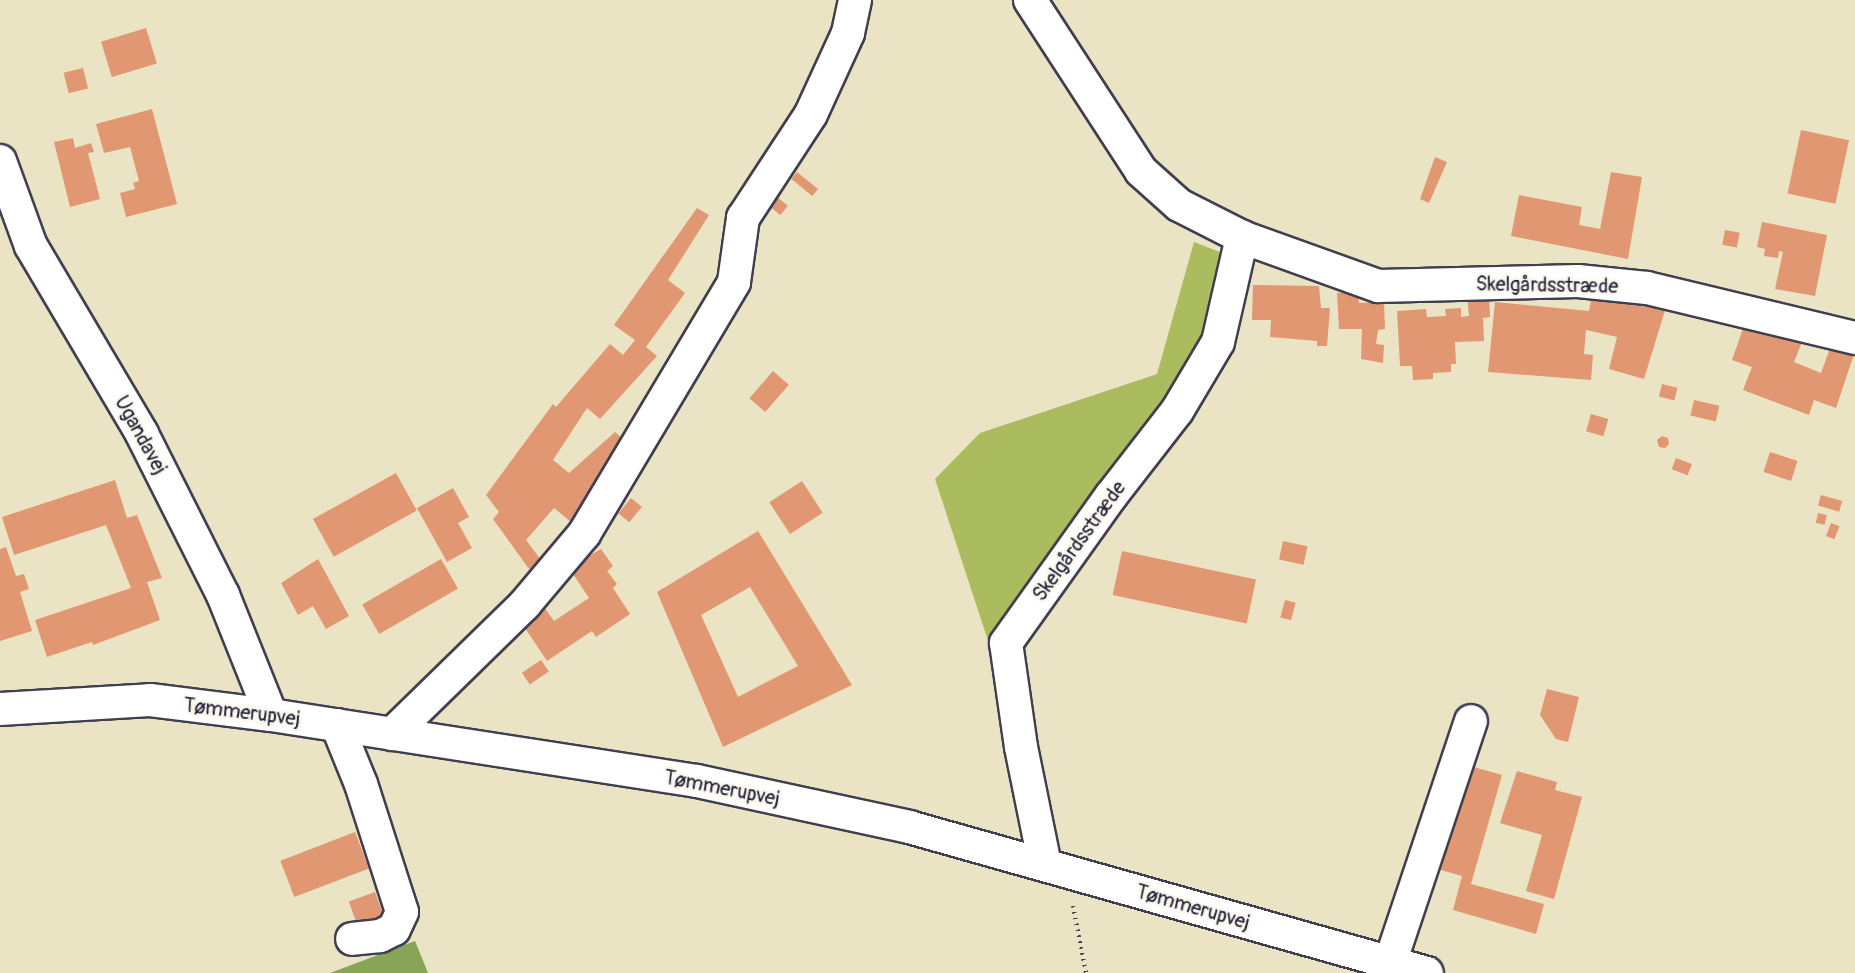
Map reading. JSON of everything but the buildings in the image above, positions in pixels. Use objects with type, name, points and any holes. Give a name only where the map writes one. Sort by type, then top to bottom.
[{"type":"street","points":[[392,734],[525,604],[584,534],[734,282],[743,218],[811,114],[848,33],[855,0]]},
{"type":"street","name":"Skelgårdsstræde","points":[[1030,0],[1141,171],[1179,205],[1242,237],[1378,286],[1578,281],[1647,288],[1855,338]]},
{"type":"street","name":"Ugandavej","points":[[0,161],[31,246],[142,434],[223,595],[271,715]]},
{"type":"street","name":"Skelgårdsstræde","points":[[1056,868],[1021,747],[1006,643],[1097,514],[1177,411],[1218,342],[1242,237]]},
{"type":"street","name":"Tømmerupvej","points":[[0,709],[150,700],[271,715],[697,781],[909,827],[1427,973]]},
{"type":"street","points":[[1390,963],[1471,721]]},
{"type":"street","points":[[337,725],[361,784],[402,912],[394,929],[380,936],[352,939]]},
{"type":"path","points":[[1056,868],[1086,973]]},
{"type":"green space","points":[[1194,242],[1225,254],[1206,333],[1165,410],[996,628],[994,659],[935,479],[980,433],[1157,374]]},
{"type":"green space","points":[[415,941],[428,973],[330,973]]}]
